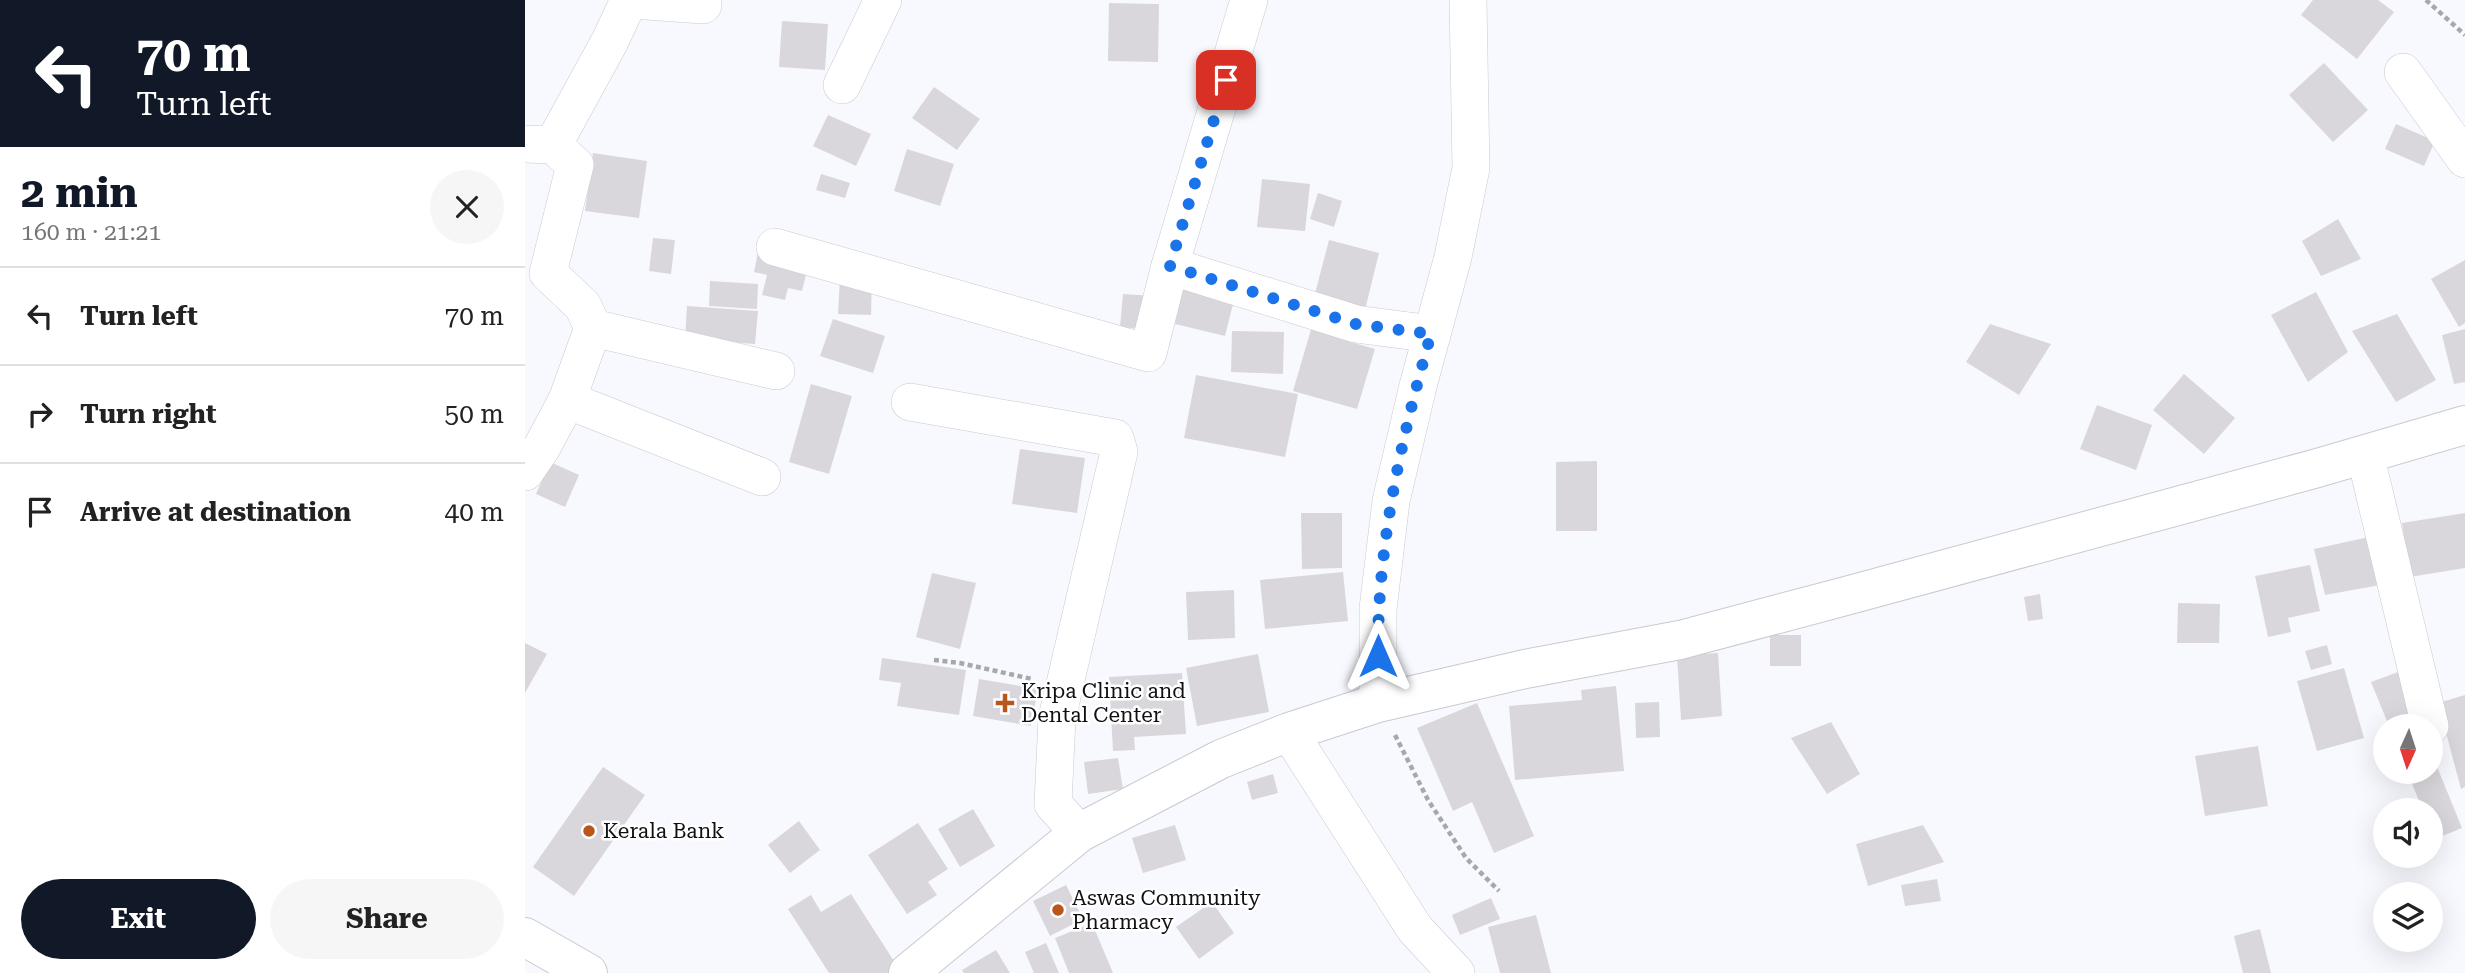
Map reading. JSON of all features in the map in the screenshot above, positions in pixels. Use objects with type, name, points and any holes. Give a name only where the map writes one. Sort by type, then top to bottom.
[{"type":"main road","points":[[908,973],[1079,832],[1221,759],[1289,732],[1378,704],[1525,669],[1680,640],[2465,425]]},
{"type":"main road","points":[[525,937],[588,973]]},
{"type":"street","points":[[525,472],[567,400],[593,328],[583,306],[548,273],[575,165],[539,145],[610,41],[630,0],[703,5]]},
{"type":"street","points":[[842,85],[883,0]]},
{"type":"street","points":[[775,247],[1148,353],[1170,266],[1249,0]]},
{"type":"street","points":[[1378,704],[1378,609],[1391,501],[1431,334],[1453,257],[1471,168],[1468,0]]},
{"type":"street","points":[[2403,72],[2465,159]]},
{"type":"street","points":[[1170,266],[1356,324],[1431,334]]},
{"type":"street","points":[[593,328],[776,371]]},
{"type":"street","points":[[567,400],[762,477]]},
{"type":"street","points":[[910,402],[1115,438],[1119,452],[1057,718],[1053,804],[1079,832]]},
{"type":"street","points":[[2365,454],[2427,714]]},
{"type":"street","points":[[1289,732],[1415,929],[1456,973]]},
{"type":"path","points":[[2426,0],[2465,35]]},
{"type":"path","points":[[935,660],[1051,683],[1067,678]]},
{"type":"path","points":[[1378,704],[1428,800],[1466,858],[1499,891]]},
{"type":"building","points":[[2313,0],[2378,0],[2394,12],[2357,59],[2301,15]]},
{"type":"building","points":[[1109,3],[1159,4],[1158,62],[1108,61]]},
{"type":"building","points":[[782,21],[828,24],[825,70],[779,67]]},
{"type":"building","points":[[2324,63],[2368,110],[2333,142],[2289,95]]},
{"type":"building","points":[[934,87],[980,119],[957,150],[912,118]]},
{"type":"building","points":[[828,115],[871,134],[856,166],[813,146]]},
{"type":"building","points":[[2396,124],[2435,141],[2424,166],[2385,149]]},
{"type":"building","points":[[907,149],[954,164],[940,206],[894,191]]},
{"type":"building","points":[[593,153],[647,161],[639,218],[585,211]]},
{"type":"building","points":[[821,174],[850,183],[845,198],[816,190]]},
{"type":"building","points":[[1262,179],[1310,184],[1305,231],[1257,227]]},
{"type":"building","points":[[1318,193],[1342,201],[1334,227],[1310,219]]},
{"type":"building","points":[[2338,219],[2361,259],[2321,276],[2302,241]]},
{"type":"building","points":[[653,238],[675,240],[671,274],[649,271]]},
{"type":"building","points":[[1329,240],[1379,253],[1363,318],[1312,305]]},
{"type":"building","points":[[758,252],[809,263],[802,291],[788,288],[785,300],[762,295],[767,275],[754,272]]},
{"type":"building","points":[[2465,260],[2465,323],[2459,327],[2431,279]]},
{"type":"building","points":[[840,276],[872,277],[871,315],[838,314]]},
{"type":"building","points":[[1185,280],[1236,292],[1225,336],[1175,324]]},
{"type":"building","points":[[710,281],[758,284],[757,309],[709,306]]},
{"type":"building","points":[[2316,292],[2348,352],[2308,382],[2271,315]]},
{"type":"building","points":[[1123,294],[1154,296],[1151,330],[1120,327]]},
{"type":"building","points":[[687,306],[758,311],[755,344],[685,339]]},
{"type":"building","points":[[2397,314],[2436,380],[2396,402],[2352,331]]},
{"type":"building","points":[[833,319],[885,336],[873,373],[820,356]]},
{"type":"building","points":[[1314,319],[1340,326],[1337,338],[1375,349],[1357,409],[1293,391]]},
{"type":"building","points":[[1990,324],[2051,344],[2019,395],[1966,362]]},
{"type":"building","points":[[2465,329],[2465,382],[2454,384],[2442,335]]},
{"type":"building","points":[[1232,331],[1284,332],[1283,374],[1231,372]]},
{"type":"building","points":[[2184,374],[2235,418],[2204,454],[2153,410]]},
{"type":"building","points":[[1196,375],[1298,394],[1285,457],[1184,438]]},
{"type":"building","points":[[811,384],[852,396],[829,474],[789,462]]},
{"type":"building","points":[[2097,405],[2152,425],[2136,470],[2080,449]]},
{"type":"building","points":[[1020,449],[1085,458],[1077,513],[1012,504]]},
{"type":"building","points":[[1597,461],[1597,531],[1556,531],[1556,462]]},
{"type":"building","points":[[550,462],[579,475],[565,507],[536,494]]},
{"type":"building","points":[[1301,513],[1342,513],[1342,568],[1302,569]]},
{"type":"building","points":[[2465,513],[2465,568],[2410,577],[2402,523]]},
{"type":"building","points":[[2378,535],[2386,584],[2325,595],[2314,549]]},
{"type":"building","points":[[2310,565],[2320,611],[2288,618],[2291,632],[2268,637],[2255,576]]},
{"type":"building","points":[[1343,572],[1348,621],[1265,629],[1260,580]]},
{"type":"building","points":[[932,573],[976,583],[960,649],[916,637]]},
{"type":"building","points":[[1234,590],[1235,638],[1188,640],[1186,592]]},
{"type":"building","points":[[2040,594],[2043,619],[2028,621],[2024,597]]},
{"type":"building","points":[[2178,603],[2220,604],[2219,643],[2177,643]]},
{"type":"building","points":[[1770,635],[1801,635],[1801,666],[1770,666]]},
{"type":"building","points":[[525,643],[547,654],[525,693]]},
{"type":"building","points":[[2327,645],[2332,664],[2311,670],[2305,651]]},
{"type":"building","points":[[1718,653],[1722,716],[1681,720],[1677,656]]},
{"type":"building","points":[[1258,654],[1269,712],[1197,726],[1186,668]]},
{"type":"building","points":[[882,658],[966,670],[959,715],[897,706],[901,683],[879,680]]},
{"type":"building","points":[[2344,668],[2364,738],[2317,751],[2297,681]]},
{"type":"building","points":[[2398,672],[2415,714],[2384,714],[2371,682]]},
{"type":"building","points":[[1182,673],[1186,734],[1134,737],[1135,750],[1113,751],[1109,677]]},
{"type":"building","name":"Kripa Clinic and Dental Center","points":[[979,679],[1038,689],[1031,726],[973,716]]},
{"type":"building","points":[[1616,686],[1624,771],[1515,780],[1509,706],[1582,700],[1581,690]]},
{"type":"building","points":[[2465,695],[2465,787],[2461,789],[2443,714],[2438,703]]},
{"type":"building","points":[[1659,702],[1660,737],[1636,738],[1635,703]]},
{"type":"building","points":[[1477,703],[1534,836],[1494,853],[1472,802],[1453,811],[1417,728]]},
{"type":"building","points":[[1831,722],[1860,774],[1827,794],[1791,738]]},
{"type":"building","points":[[2258,746],[2268,806],[2205,816],[2195,756]]},
{"type":"building","points":[[1118,758],[1123,789],[1088,794],[1084,762]]},
{"type":"building","name":"Kerala Bank","points":[[603,767],[645,795],[574,896],[533,867]]},
{"type":"building","points":[[1273,774],[1278,793],[1252,800],[1247,782]]},
{"type":"building","points":[[2443,781],[2462,828],[2443,836],[2443,798],[2418,798],[2412,784],[2443,784]]},
{"type":"building","points":[[973,809],[995,846],[960,867],[938,829]]},
{"type":"building","points":[[799,821],[820,850],[790,873],[768,845]]},
{"type":"building","points":[[918,823],[948,869],[928,882],[937,895],[907,914],[868,855]]},
{"type":"building","points":[[1175,825],[1186,860],[1143,873],[1132,838]]},
{"type":"building","points":[[1923,825],[1944,862],[1868,886],[1856,844]]},
{"type":"building","points":[[1937,879],[1941,901],[1905,906],[1901,885]]},
{"type":"building","name":"Aswas Community Pharmacy","points":[[1066,885],[1083,919],[1050,936],[1033,901]]},
{"type":"building","points":[[851,894],[899,969],[893,973],[829,973],[788,909],[811,895],[821,912]]},
{"type":"building","points":[[1491,898],[1500,919],[1460,935],[1452,915]]},
{"type":"building","points":[[1212,902],[1234,933],[1199,959],[1176,927]]},
{"type":"building","points":[[1536,915],[1551,973],[1500,973],[1488,927]]},
{"type":"building","points":[[1092,923],[1113,973],[1069,973],[1055,938]]},
{"type":"building","points":[[2260,929],[2271,973],[2243,973],[2234,936]]},
{"type":"building","points":[[1046,943],[1059,973],[1034,973],[1025,952]]},
{"type":"building","points":[[996,950],[1010,973],[964,973],[962,970]]},
{"type":"place","name":"Kripa Clinic and Dental Center","points":[[1005,703]]},
{"type":"place","name":"Kerala Bank","points":[[589,831]]},
{"type":"place","name":"Aswas Community Pharmacy","points":[[1058,910]]},
{"type":"route","points":[[1226,80],[1170,266],[1356,324],[1431,334],[1391,501],[1378,609],[1378,656]]}]
